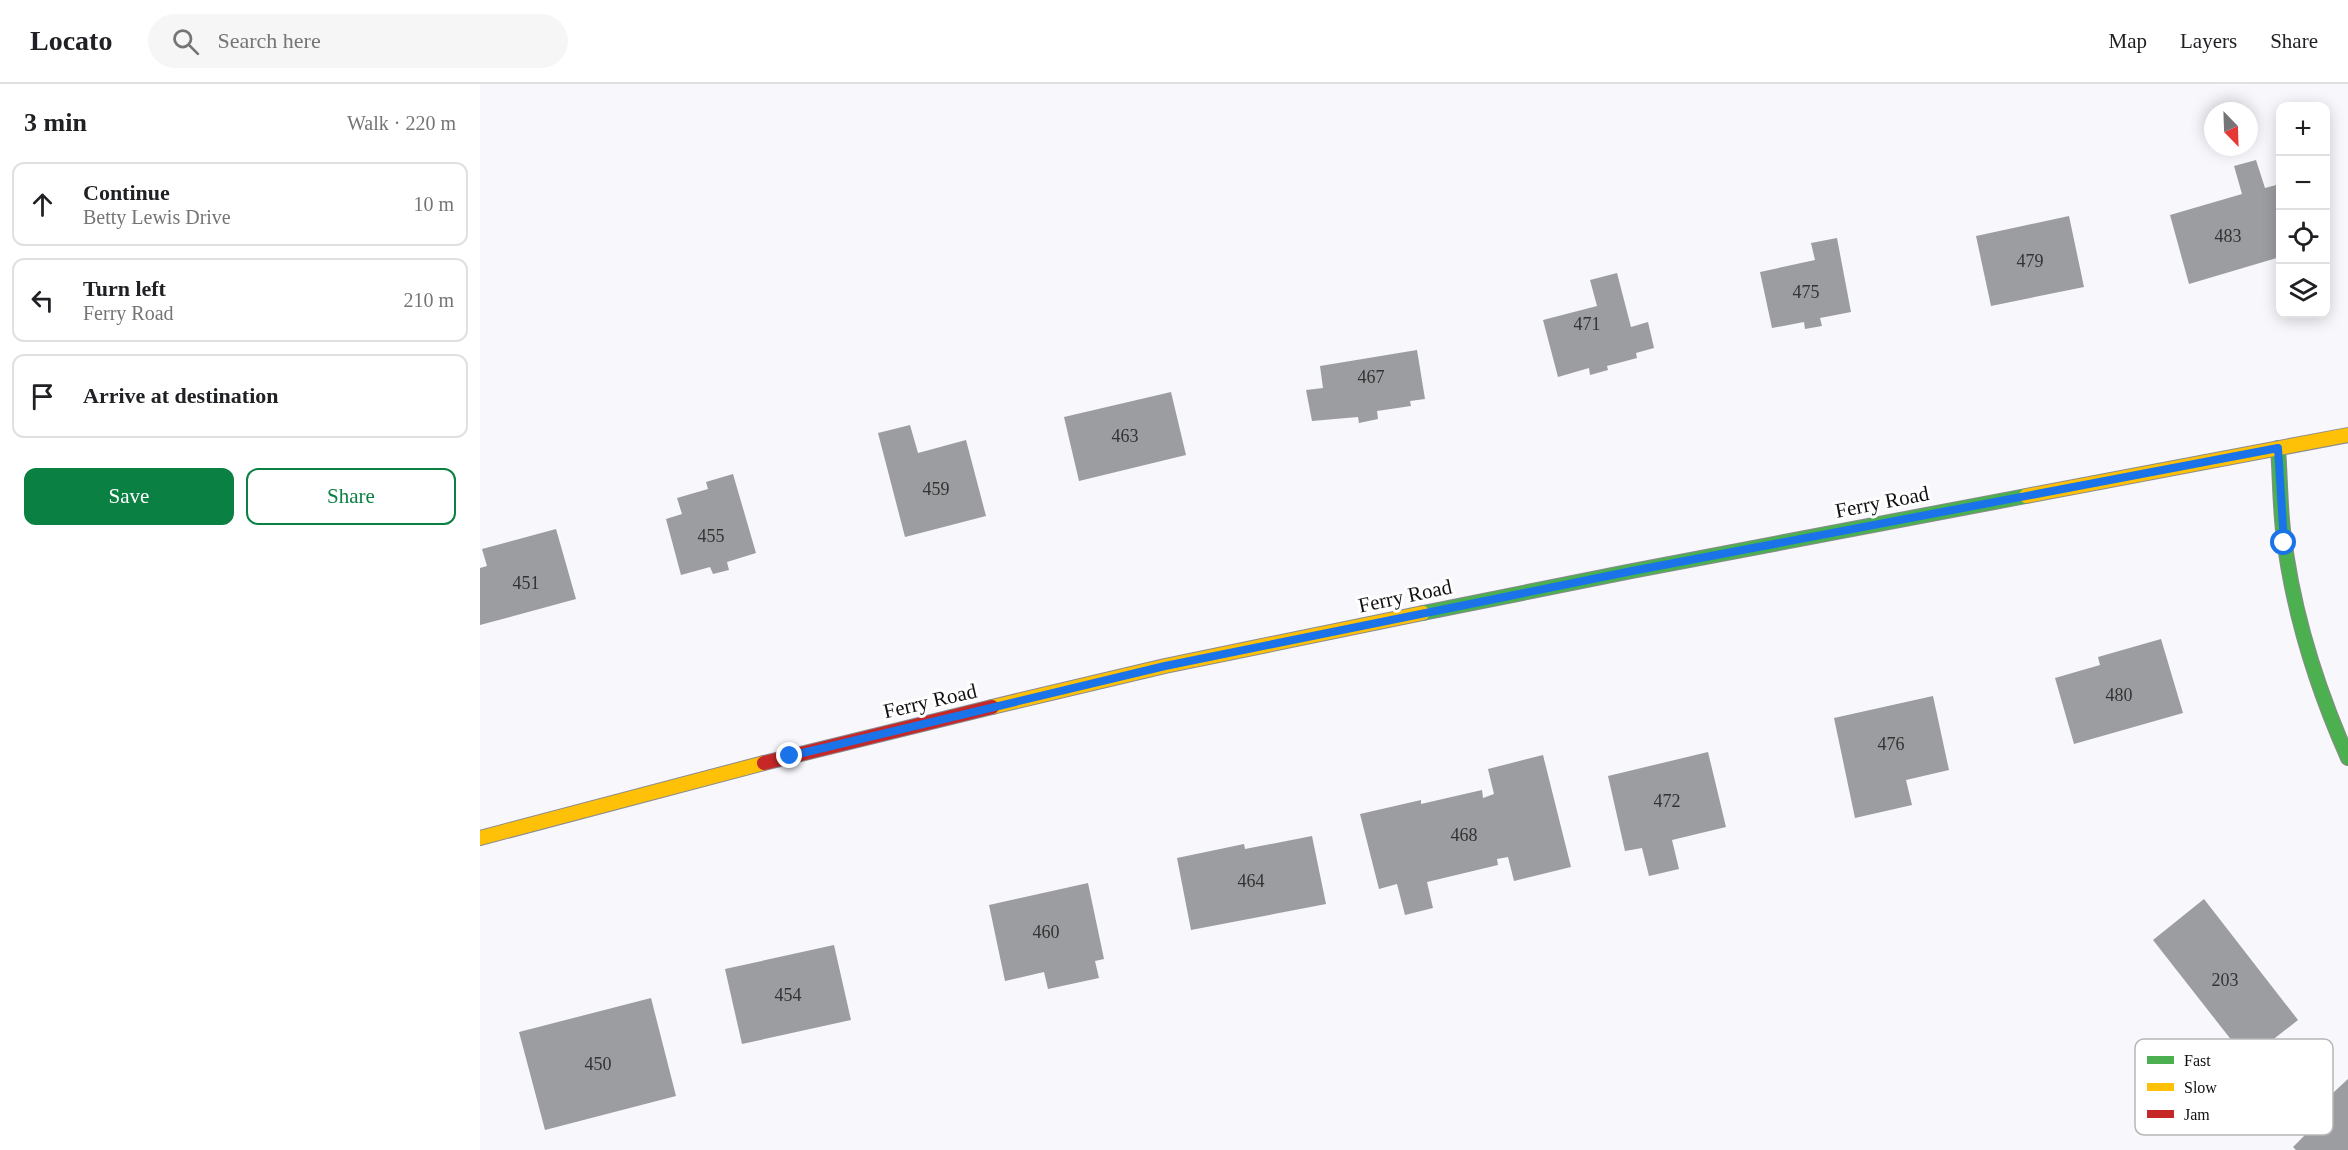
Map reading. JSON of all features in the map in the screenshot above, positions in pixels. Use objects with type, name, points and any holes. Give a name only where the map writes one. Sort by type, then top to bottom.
[{"type":"main road","name":"Ferry Road","points":[[480,838],[790,756],[1165,666],[1621,573],[2348,435]]},
{"type":"main road","points":[[2278,448],[2284,543],[2303,637],[2333,727],[2348,759]]},
{"type":"building","points":[[2256,160],[2265,188],[2276,185],[2276,258],[2189,284],[2170,215],[2242,194],[2234,166]]},
{"type":"building","points":[[2069,216],[2084,287],[1991,306],[1976,236]]},
{"type":"building","points":[[1837,238],[1851,312],[1820,318],[1822,326],[1805,329],[1804,322],[1772,328],[1760,272],[1815,260],[1811,243]]},
{"type":"building","points":[[1617,273],[1631,327],[1648,322],[1654,348],[1636,353],[1637,358],[1607,366],[1608,370],[1590,375],[1589,368],[1558,377],[1543,320],[1597,306],[1590,280]]},
{"type":"building","points":[[1417,350],[1425,399],[1410,401],[1411,406],[1377,411],[1378,419],[1359,423],[1358,417],[1312,421],[1306,390],[1323,388],[1320,366]]},
{"type":"building","points":[[1171,392],[1186,455],[1079,481],[1064,417]]},
{"type":"building","points":[[910,425],[918,453],[966,440],[986,516],[905,537],[878,433]]},
{"type":"building","points":[[733,474],[756,553],[727,562],[729,570],[713,574],[710,567],[681,575],[666,519],[682,514],[677,498],[708,489],[706,482]]},
{"type":"building","points":[[556,529],[576,599],[480,625],[480,568],[487,566],[482,549]]},
{"type":"building","points":[[2161,639],[2183,713],[2074,744],[2055,678],[2100,665],[2098,657]]},
{"type":"building","points":[[1933,696],[1949,770],[1906,780],[1912,805],[1855,818],[1834,718]]},
{"type":"building","points":[[1708,752],[1726,827],[1672,840],[1679,869],[1649,876],[1642,848],[1625,851],[1608,776]]},
{"type":"building","points":[[1543,755],[1571,867],[1514,881],[1508,857],[1497,859],[1498,865],[1427,882],[1433,908],[1405,915],[1397,884],[1379,889],[1360,814],[1421,800],[1421,804],[1482,790],[1483,798],[1494,794],[1488,769]]},
{"type":"building","points":[[1312,836],[1326,904],[1191,930],[1177,858],[1244,844],[1245,849]]},
{"type":"building","points":[[1088,883],[1104,959],[1095,961],[1099,978],[1048,989],[1044,972],[1005,981],[989,905]]},
{"type":"building","points":[[2204,899],[2298,1020],[2274,1039],[2231,1039],[2153,940]]},
{"type":"building","points":[[834,945],[851,1020],[742,1044],[725,969]]},
{"type":"building","points":[[651,998],[676,1096],[545,1130],[519,1032]]},
{"type":"building","points":[[2348,1079],[2348,1150],[2296,1150],[2293,1147],[2303,1135],[2333,1135],[2333,1093]]},
{"type":"traffic: fast","points":[[2278,448],[2281,510],[2292,589],[2316,675],[2348,758]]},
{"type":"traffic: fast","points":[[1423,613],[2026,496]]},
{"type":"traffic: slow","points":[[2026,496],[2348,435]]},
{"type":"traffic: slow","points":[[992,707],[1165,666],[1423,613]]},
{"type":"traffic: slow","points":[[480,838],[764,763]]},
{"type":"traffic: jam","points":[[764,763],[992,707]]},
{"type":"route","points":[[790,756],[1165,666],[1632,571],[2278,448],[2284,543]]}]
